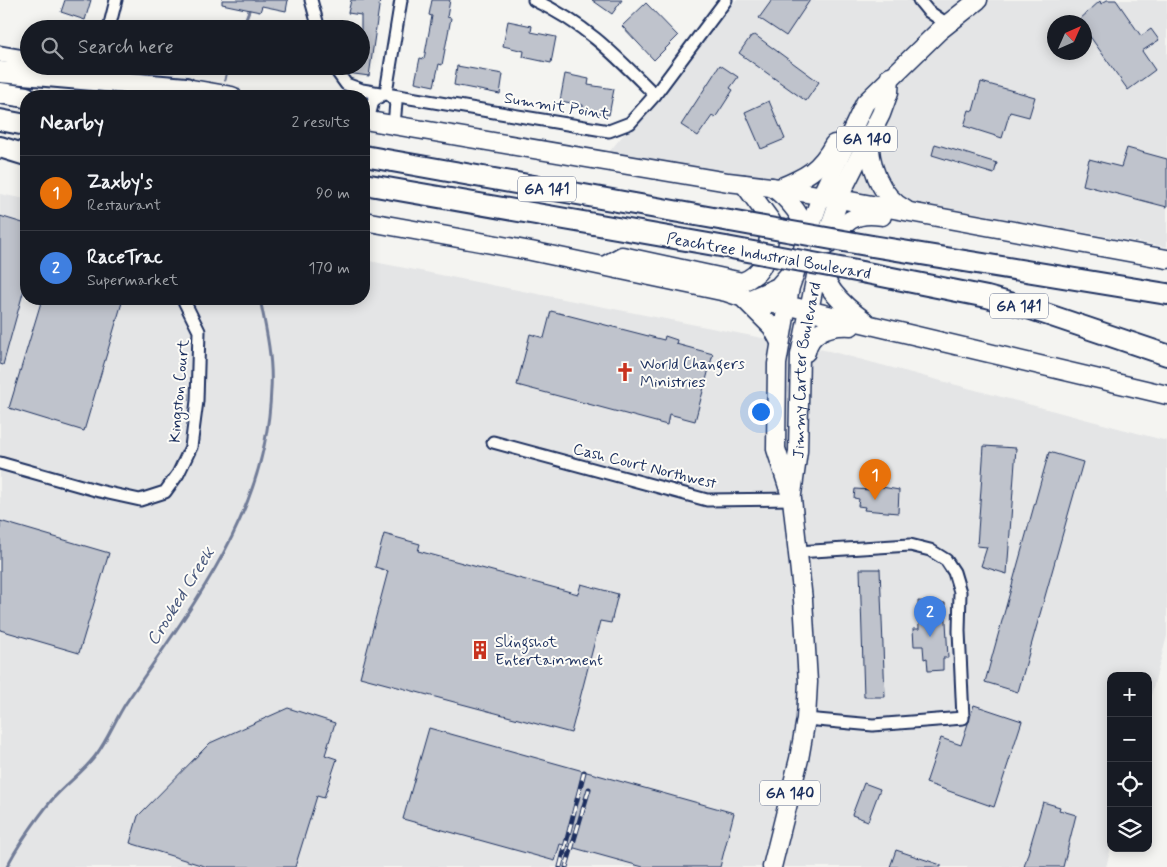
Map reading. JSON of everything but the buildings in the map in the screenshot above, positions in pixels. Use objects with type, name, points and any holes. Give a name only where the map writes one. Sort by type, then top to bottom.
[{"type":"highway","points":[[0,72],[20,74]]},
{"type":"highway","points":[[35,75],[186,88]]},
{"type":"highway","points":[[0,93],[20,96]]},
{"type":"highway","points":[[0,120],[20,124]]},
{"type":"highway","points":[[0,146],[20,153]]},
{"type":"highway","name":"Peachtree Industrial Boulevard","points":[[370,157],[1036,275],[1167,294]]},
{"type":"highway","name":"Peachtree Industrial Boulevard","points":[[370,185],[726,247],[978,295],[1031,309],[1167,355]]},
{"type":"main road","name":"Jimmy Carter Boulevard","points":[[792,499],[798,451],[798,370],[816,254],[829,193],[865,103],[890,76],[947,24],[978,0]]},
{"type":"main road","points":[[0,54],[20,57]]},
{"type":"main road","points":[[116,75],[198,90]]},
{"type":"main road","name":"Jimmy Carter Boulevard","points":[[829,193],[870,133],[880,114],[889,92],[890,76]]},
{"type":"main road","points":[[776,187],[798,180],[819,167],[856,100],[874,83],[890,76]]},
{"type":"main road","points":[[370,122],[744,184],[829,193],[908,212],[1167,259]]},
{"type":"main road","points":[[870,133],[872,161],[880,185],[893,201],[908,212]]},
{"type":"main road","points":[[0,157],[20,161]]},
{"type":"main road","points":[[604,266],[622,256],[742,282],[753,278],[759,272],[765,257],[771,221],[744,184]]},
{"type":"main road","points":[[776,187],[790,203],[822,266],[829,286],[844,305],[871,326]]},
{"type":"main road","points":[[786,311],[816,254],[826,220],[829,193]]},
{"type":"main road","points":[[744,297],[778,287],[795,267],[816,254],[846,222],[868,213],[1038,245],[1052,239]]},
{"type":"main road","points":[[370,222],[604,266],[744,297],[786,311],[808,311],[1167,396]]},
{"type":"main road","name":"Jimmy Carter Boulevard","points":[[772,867],[799,760],[806,719],[808,682],[792,499],[776,449],[775,402],[779,340],[795,267]]},
{"type":"main road","points":[[744,297],[772,326],[779,340]]},
{"type":"main road","points":[[798,451],[803,421],[803,365],[807,343],[819,331],[837,325],[871,326]]},
{"type":"street","points":[[111,20],[116,0]]},
{"type":"street","points":[[311,0],[317,20]]},
{"type":"street","points":[[370,110],[373,101],[386,92],[401,0]]},
{"type":"street","points":[[534,0],[579,24],[606,46],[655,95]]},
{"type":"street","name":"Summit Point","points":[[370,91],[609,131],[630,123],[655,95],[726,0]]},
{"type":"street","points":[[919,0],[928,11],[947,24]]},
{"type":"street","name":"Summit Point","points":[[340,75],[346,84],[362,90]]},
{"type":"street","points":[[386,92],[396,102],[394,126]]},
{"type":"street","name":"Kingston Court","points":[[0,463],[99,491],[140,500],[165,492],[178,474],[191,447],[197,401],[199,331],[186,305]]},
{"type":"street","name":"Cash Court Northwest","points":[[493,442],[707,500],[792,499]]},
{"type":"street","points":[[797,552],[893,545],[922,547],[946,560],[954,572],[960,592],[959,631],[963,718],[873,725],[806,719]]},
{"type":"shaded area","points":[[736,0],[1167,0],[1167,247],[809,185],[604,158]]},
{"type":"shaded area","points":[[0,194],[20,198],[20,305],[370,305],[370,261],[829,351],[1167,441],[1167,636],[1152,692],[1152,672],[1107,672],[1107,852],[1110,852],[1106,867],[0,867]]},
{"type":"waterway","name":"Crooked Creek","points":[[245,20],[253,0]]},
{"type":"waterway","name":"Crooked Creek","points":[[225,80],[226,75]]},
{"type":"waterway","name":"Crooked Creek","points":[[7,867],[33,824],[56,795],[91,761],[100,749],[126,703],[200,593],[222,556],[241,517],[256,477],[266,434],[271,389],[270,355],[261,305]]},
{"type":"railway","points":[[560,867],[584,772]]},
{"type":"railway","points":[[566,867],[589,789]]},
{"type":"place","name":"World Changers Ministries","points":[[625,372]]},
{"type":"place","name":"Zaxby's","points":[[875,500]]},
{"type":"place","name":"RaceTrac","points":[[930,637]]},
{"type":"place","name":"Slingshot Entertainment","points":[[480,650]]}]
